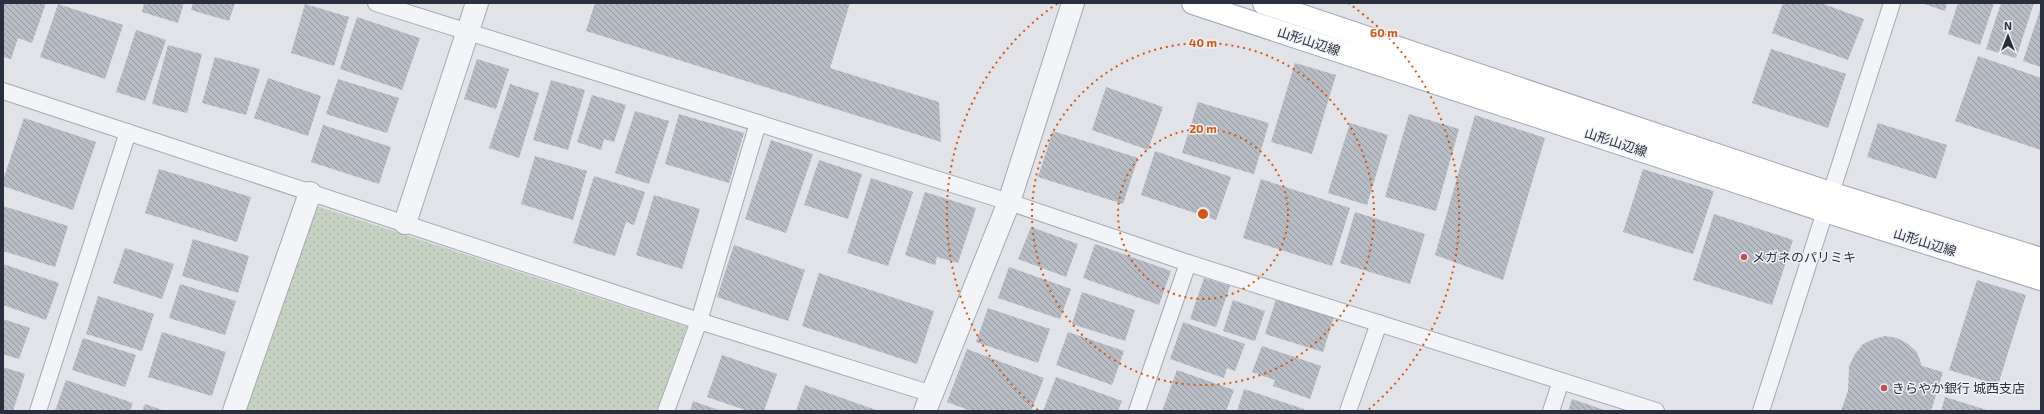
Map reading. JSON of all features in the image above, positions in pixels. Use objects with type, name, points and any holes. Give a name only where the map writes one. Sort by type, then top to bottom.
[{"type":"main road","name":"山形山辺線","points":[[1193,3],[1828,202],[2041,259]]},
{"type":"main road","name":"山形山辺線","points":[[1264,3],[1828,202],[2041,279]]},
{"type":"street","points":[[405,223],[477,3]]},
{"type":"street","points":[[929,402],[1009,202],[1073,3]]},
{"type":"street","points":[[234,411],[310,193]]},
{"type":"lane","points":[[376,3],[1009,202],[1188,263],[1656,411]]},
{"type":"lane","points":[[1761,411],[1892,3]]},
{"type":"lane","points":[[3,91],[698,321],[929,402]]},
{"type":"lane","points":[[666,411],[698,321],[758,124]]},
{"type":"lane","points":[[38,411],[128,132]]},
{"type":"lane","points":[[1136,411],[1188,263]]},
{"type":"lane","points":[[1348,411],[1379,323]]},
{"type":"lane","points":[[1551,411],[1561,381]]},
{"type":"green space","points":[[317,206],[687,327],[657,411],[246,411]]},
{"type":"building","points":[[3,3],[46,3],[32,43],[18,38],[11,59],[3,57]]},
{"type":"building","points":[[144,3],[184,3],[178,23],[142,12]]},
{"type":"building","points":[[193,3],[235,3],[229,21],[191,10]]},
{"type":"building","points":[[595,3],[850,3],[830,68],[939,102],[941,142],[586,31]]},
{"type":"building","points":[[1783,3],[1821,3],[1864,19],[1848,60],[1772,33]]},
{"type":"building","points":[[1921,3],[1947,3],[1945,11]]},
{"type":"building","points":[[1958,3],[1994,3],[1980,45],[1948,34]]},
{"type":"building","points":[[2001,3],[2034,3],[2016,58],[1986,49]]},
{"type":"building","points":[[58,4],[123,25],[105,79],[40,57]]},
{"type":"building","points":[[305,4],[349,17],[334,66],[291,53]]},
{"type":"building","points":[[2041,7],[2041,67],[2023,61]]},
{"type":"building","points":[[357,17],[420,38],[402,90],[340,69]]},
{"type":"building","points":[[136,30],[166,40],[145,101],[116,92]]},
{"type":"building","points":[[168,45],[202,54],[187,113],[152,104]]},
{"type":"building","points":[[1771,49],[1846,74],[1828,128],[1752,103]]},
{"type":"building","points":[[1978,56],[2041,78],[2041,150],[1955,121]]},
{"type":"building","points":[[215,57],[260,69],[246,115],[202,103]]},
{"type":"building","points":[[477,59],[509,69],[496,109],[464,99]]},
{"type":"building","points":[[1295,63],[1336,75],[1312,154],[1271,142]]},
{"type":"building","points":[[268,78],[321,96],[308,136],[254,118]]},
{"type":"building","points":[[338,79],[399,98],[387,133],[326,114]]},
{"type":"building","points":[[551,80],[585,90],[568,150],[533,140]]},
{"type":"building","points":[[510,84],[539,93],[519,158],[489,148]]},
{"type":"building","points":[[1106,87],[1163,107],[1148,150],[1092,130]]},
{"type":"building","points":[[592,95],[626,105],[614,142],[604,139],[601,150],[577,142]]},
{"type":"building","points":[[1198,102],[1269,123],[1254,174],[1182,153]]},
{"type":"building","points":[[635,111],[669,121],[649,184],[615,173]]},
{"type":"building","points":[[679,114],[744,133],[729,183],[665,164]]},
{"type":"building","points":[[1409,114],[1459,129],[1436,211],[1385,197]]},
{"type":"building","points":[[1475,115],[1545,138],[1503,280],[1435,255]]},
{"type":"building","points":[[24,118],[96,142],[73,210],[3,186],[3,180]]},
{"type":"building","points":[[1350,123],[1388,135],[1367,205],[1328,193]]},
{"type":"building","points":[[1878,123],[1947,145],[1936,179],[1867,157]]},
{"type":"building","points":[[323,125],[391,147],[379,184],[311,162]]},
{"type":"building","points":[[1053,131],[1138,158],[1123,204],[1038,177]]},
{"type":"building","points":[[771,140],[813,154],[786,233],[745,219]]},
{"type":"building","points":[[1155,151],[1231,177],[1216,220],[1141,195]]},
{"type":"building","points":[[535,156],[587,171],[573,220],[521,204]]},
{"type":"building","points":[[819,160],[862,174],[848,219],[804,205]]},
{"type":"building","points":[[159,169],[251,197],[237,242],[145,213]]},
{"type":"building","points":[[1643,169],[1714,191],[1693,254],[1623,232]]},
{"type":"building","points":[[594,176],[645,192],[634,225],[626,222],[615,256],[573,243]]},
{"type":"building","points":[[871,178],[913,192],[888,266],[847,253]]},
{"type":"building","points":[[1261,179],[1350,208],[1332,266],[1243,238]]},
{"type":"building","points":[[925,192],[976,208],[958,263],[937,257],[935,265],[905,255]]},
{"type":"building","points":[[654,195],[700,209],[682,269],[636,255]]},
{"type":"building","points":[[3,206],[68,226],[55,267],[3,251]]},
{"type":"building","points":[[1355,212],[1425,234],[1410,284],[1340,263]]},
{"type":"building","points":[[1714,214],[1793,240],[1772,305],[1693,280]]},
{"type":"building","points":[[1031,227],[1078,244],[1066,277],[1018,259]]},
{"type":"building","points":[[193,239],[249,256],[238,293],[182,276]]},
{"type":"building","points":[[1095,244],[1171,271],[1159,305],[1083,278]]},
{"type":"building","points":[[734,245],[805,270],[788,321],[717,297]]},
{"type":"building","points":[[125,248],[174,264],[162,299],[113,283]]},
{"type":"building","points":[[3,264],[59,283],[46,320],[3,305]]},
{"type":"building","points":[[1009,267],[1071,289],[1060,319],[998,298]]},
{"type":"building","points":[[819,273],[934,311],[917,364],[802,326]]},
{"type":"building","points":[[1204,278],[1230,286],[1216,327],[1190,319]]},
{"type":"building","points":[[1977,280],[2026,295],[1998,385],[1949,370]]},
{"type":"building","points":[[180,284],[236,301],[225,335],[169,318]]},
{"type":"building","points":[[1082,292],[1135,310],[1125,341],[1072,324]]},
{"type":"building","points":[[98,296],[154,314],[142,351],[86,334]]},
{"type":"building","points":[[1276,299],[1334,317],[1323,352],[1265,334]]},
{"type":"building","points":[[1233,300],[1265,311],[1255,341],[1223,331]]},
{"type":"building","points":[[988,308],[1050,329],[1038,363],[976,342]]},
{"type":"building","points":[[3,319],[30,328],[19,359],[3,354]]},
{"type":"building","points":[[1183,322],[1245,344],[1235,371],[1227,368],[1224,378],[1170,359]]},
{"type":"building","points":[[162,332],[226,352],[212,396],[148,377]]},
{"type":"building","points":[[1068,332],[1124,351],[1112,385],[1056,365]]},
{"type":"building","points":[[1885,336],[1897,338],[1908,344],[1917,352],[1922,366],[1943,372],[1931,411],[1841,411],[1848,391],[1849,366],[1855,354],[1863,344]]},
{"type":"building","points":[[83,338],[136,355],[125,387],[72,370]]},
{"type":"building","points":[[1262,346],[1321,366],[1310,399],[1273,386],[1275,380],[1252,372]]},
{"type":"building","points":[[967,349],[1044,378],[1031,411],[971,411],[947,402]]},
{"type":"building","points":[[722,355],[777,374],[764,411],[748,411],[707,397]]},
{"type":"building","points":[[3,367],[25,374],[13,411],[3,411]]},
{"type":"building","points":[[1177,370],[1234,390],[1226,411],[1162,411]]},
{"type":"building","points":[[1056,377],[1122,401],[1118,411],[1043,411]]},
{"type":"building","points":[[66,380],[133,403],[130,411],[55,411]]},
{"type":"building","points":[[805,385],[879,411],[796,411]]},
{"type":"building","points":[[1244,389],[1304,409],[1303,411],[1237,411]]},
{"type":"building","points":[[1945,397],[1990,411],[1941,411]]},
{"type":"building","points":[[1572,399],[1607,411],[1568,411]]},
{"type":"building","points":[[693,401],[721,411],[690,411]]},
{"type":"building","points":[[145,404],[165,411],[142,411]]},
{"type":"place","name":"メガネのパリミキ","points":[[1744,257]]},
{"type":"place","name":"きらやか銀行 城西支店","points":[[1884,388]]}]
